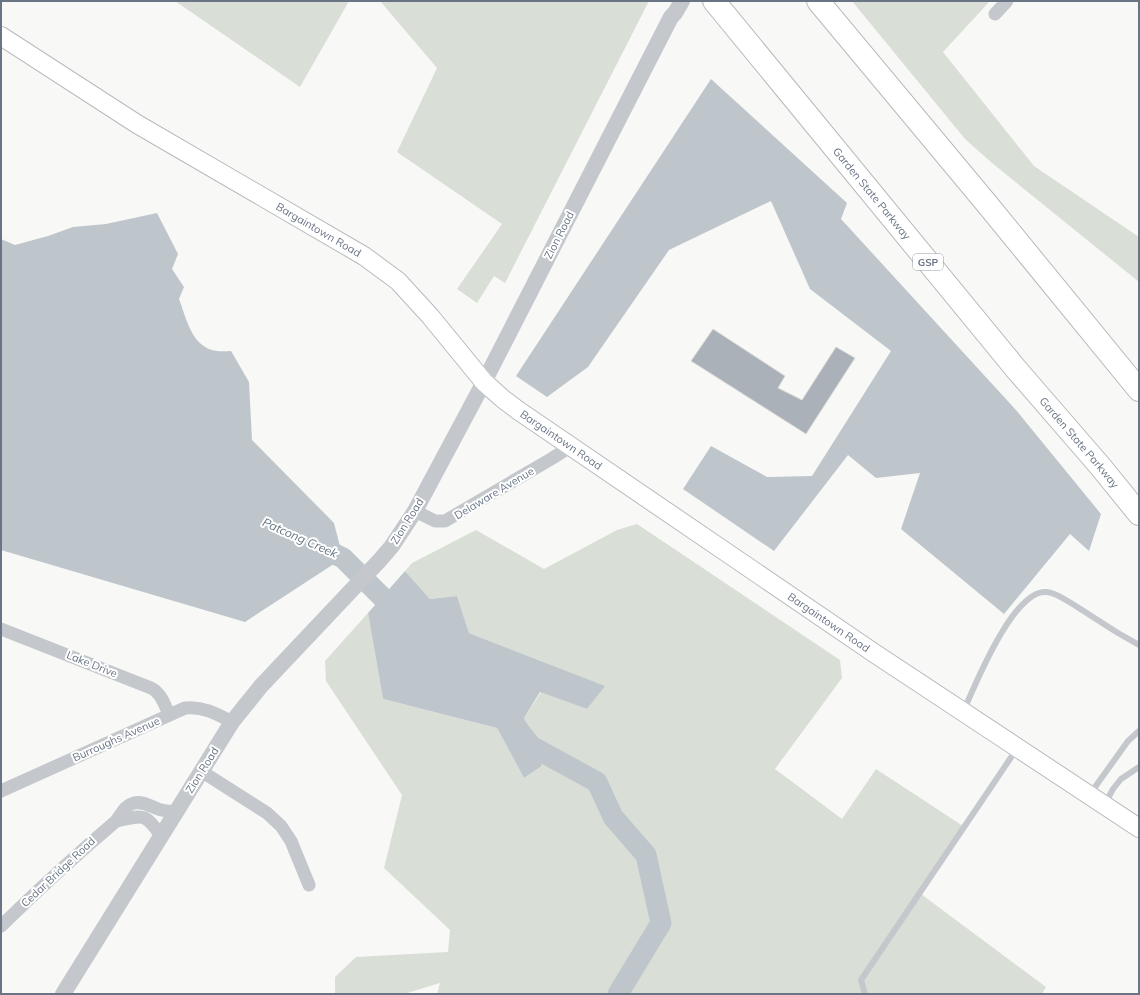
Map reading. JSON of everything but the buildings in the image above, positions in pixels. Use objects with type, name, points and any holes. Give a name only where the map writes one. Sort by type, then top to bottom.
[{"type":"highway","points":[[818,1],[1139,390]]},
{"type":"highway","name":"Garden State Parkway","points":[[717,5],[1011,362],[1139,514]]},
{"type":"main road","name":"Bargaintown Road","points":[[1,36],[137,124],[364,256],[384,270],[416,300],[484,382],[513,407],[874,653],[1139,828]]},
{"type":"street","name":"Zion Road","points":[[63,994],[232,722],[264,682],[372,570],[392,546],[415,511],[484,382],[671,17],[676,13],[682,1]]},
{"type":"street","points":[[995,14],[1007,1]]},
{"type":"street","name":"Delaware Avenue","points":[[415,511],[435,521],[445,521],[570,447]]},
{"type":"street","name":"Lake Drive","points":[[1,629],[150,688],[162,698],[169,715]]},
{"type":"street","name":"Burroughs Avenue","points":[[1,791],[185,708],[198,708],[212,712],[232,722]]},
{"type":"street","points":[[201,771],[267,813],[281,826],[291,841],[309,885]]},
{"type":"street","name":"Cedar Bridge Road","points":[[1,926],[93,839],[116,820],[124,809],[131,805],[144,803],[159,809],[176,812]]},
{"type":"street","points":[[116,820],[135,816],[141,817],[152,823],[161,836]]},
{"type":"lane","points":[[963,711],[992,648],[1009,620],[1028,598],[1039,592],[1047,592],[1059,596],[1139,645]]},
{"type":"lane","points":[[1090,795],[1128,741],[1139,731]]},
{"type":"lane","points":[[865,994],[861,980],[1018,748]]},
{"type":"lane","points":[[1104,805],[1121,779],[1139,767]]},
{"type":"shaded area","points":[[175,1],[349,1],[300,87]]},
{"type":"shaded area","points":[[380,1],[649,1],[505,283],[494,276],[477,303],[457,289],[502,224],[397,152],[437,68]]},
{"type":"shaded area","points":[[852,1],[990,1],[943,52],[1034,166],[1139,237],[1139,282],[992,163],[965,139]]},
{"type":"shaded area","points":[[637,524],[840,660],[842,678],[775,769],[842,819],[876,769],[966,828],[921,894],[1046,987],[1042,994],[437,994],[440,983],[404,994],[335,994],[335,977],[356,957],[448,952],[450,930],[384,868],[402,795],[326,681],[325,661],[368,613],[383,699],[497,728],[524,778],[542,766],[524,718],[541,692],[587,709],[604,686],[469,633],[457,596],[430,599],[405,571],[412,563],[476,530],[544,569],[617,530]]},
{"type":"water","points":[[711,79],[847,203],[841,219],[1016,410],[1101,514],[1089,551],[1070,534],[1004,614],[901,529],[920,473],[876,478],[848,455],[774,551],[683,489],[711,446],[767,477],[812,476],[891,351],[810,289],[771,201],[669,250],[588,367],[547,397],[516,376]]},
{"type":"water","points":[[157,213],[178,254],[172,269],[184,287],[179,299],[190,329],[199,342],[205,347],[217,351],[231,351],[249,382],[252,440],[334,523],[343,558],[245,622],[1,550],[1,239],[15,245],[73,227],[106,224]]},
{"type":"water","points":[[405,571],[430,599],[457,596],[469,633],[605,686],[587,709],[540,692],[524,718],[542,766],[524,778],[497,728],[383,699],[368,613]]},
{"type":"waterway","name":"Patcong Creek","points":[[318,546],[343,558],[388,603],[392,622]]},
{"type":"waterway","name":"Patcong Creek","points":[[517,728],[531,746],[597,782],[613,817],[646,855],[661,923],[618,994]]}]
